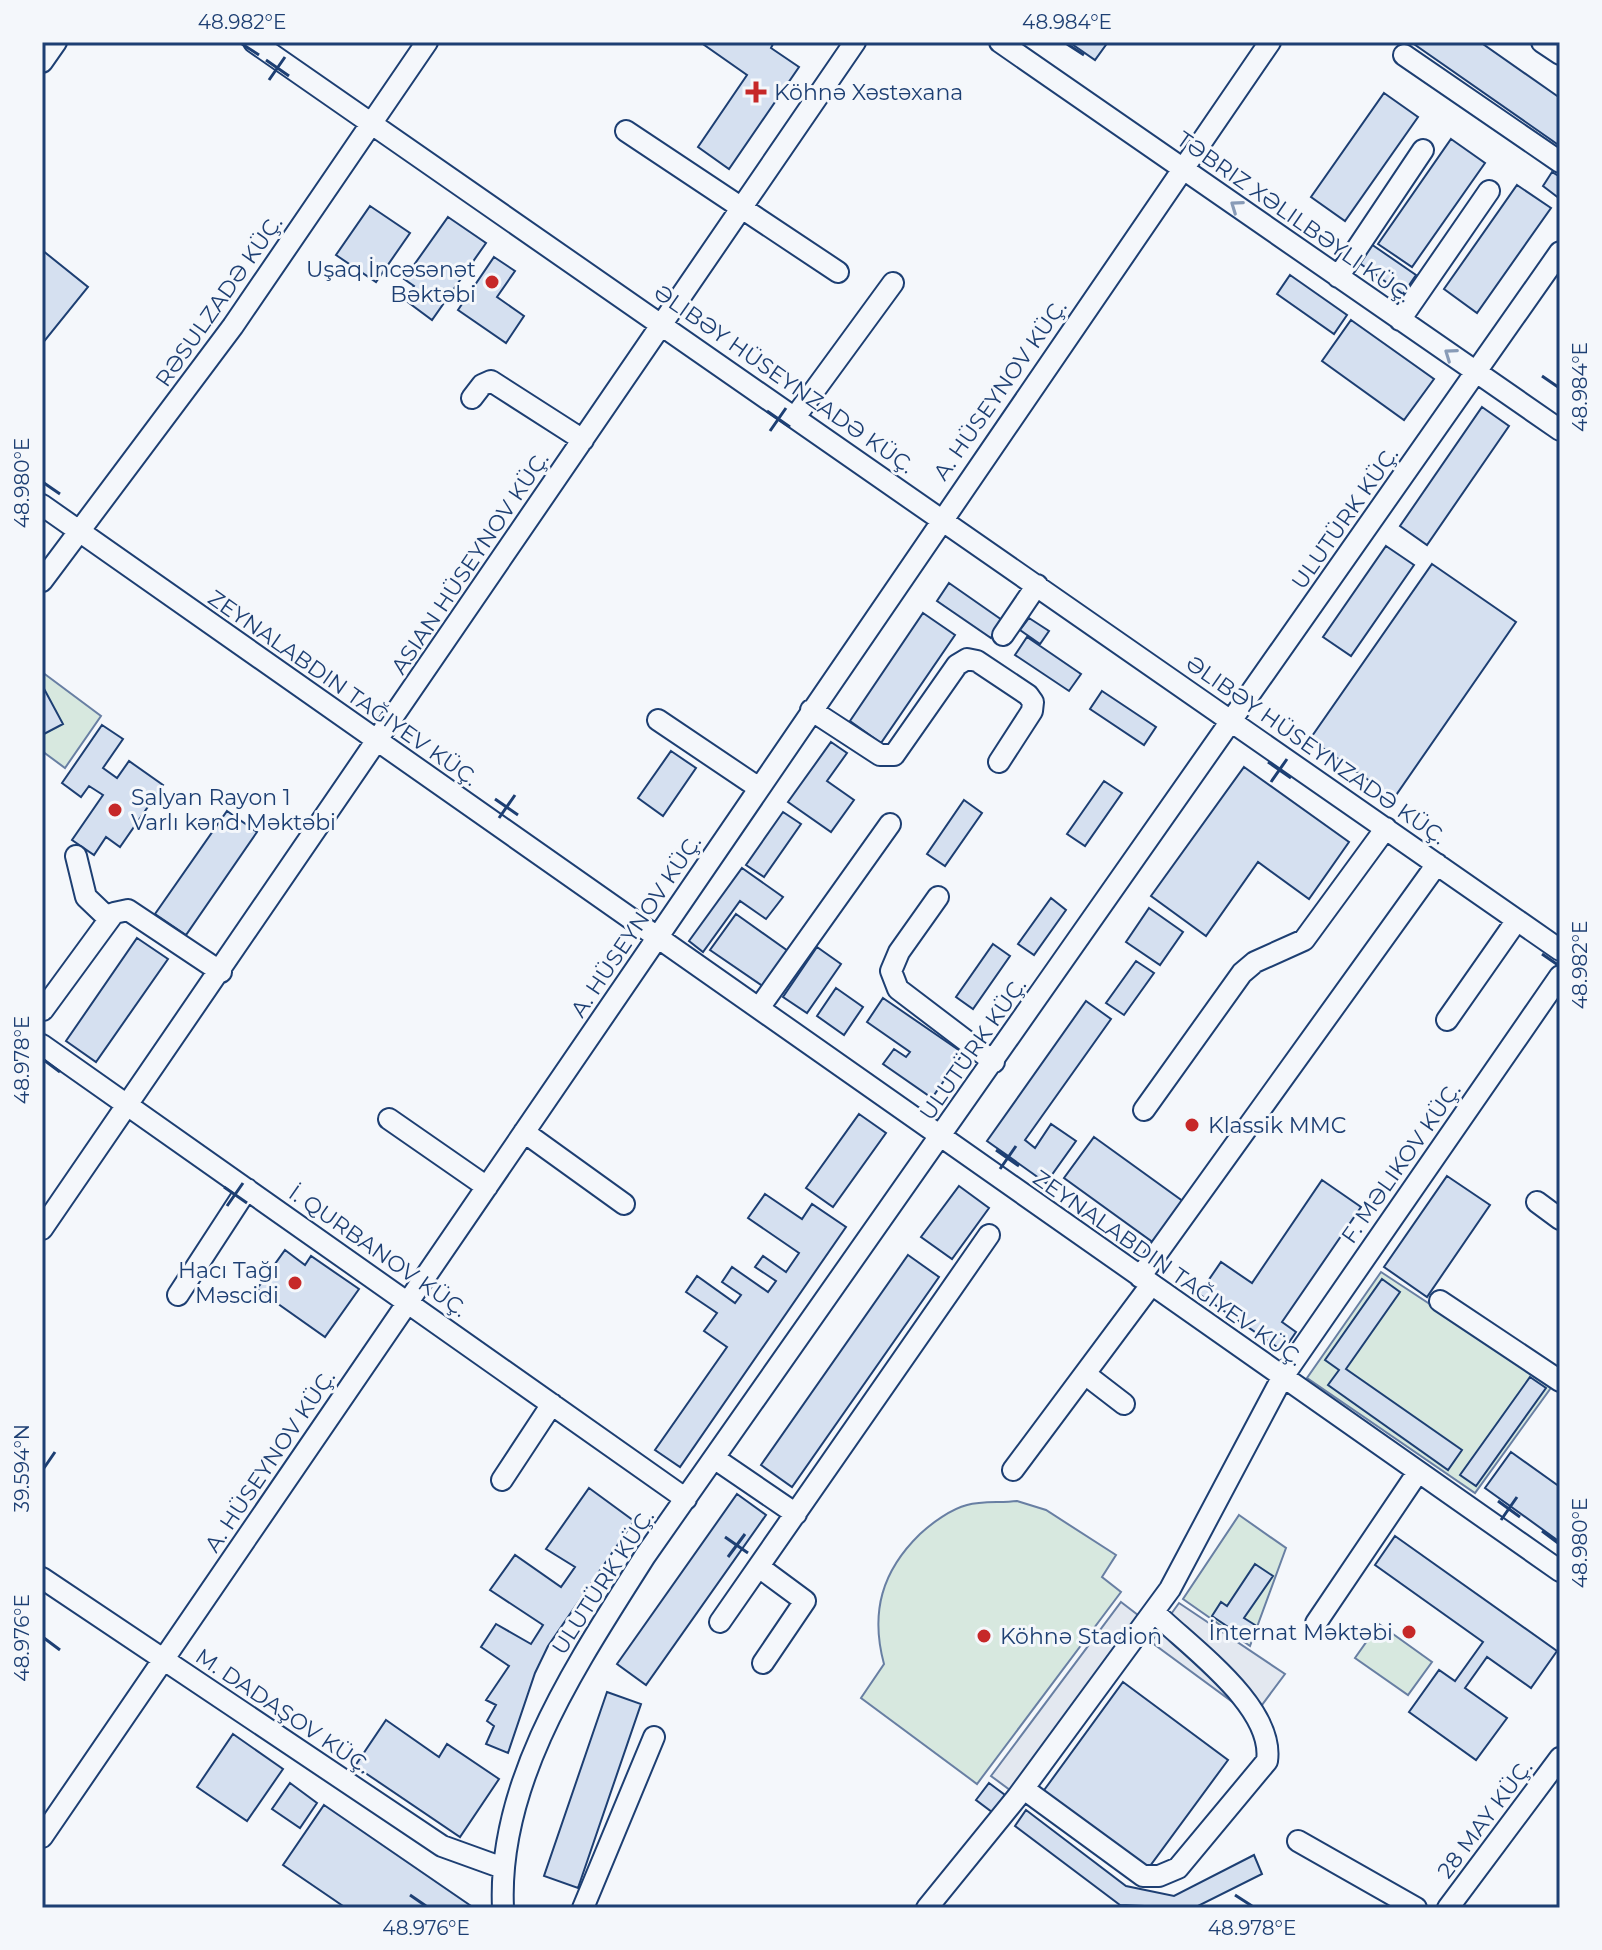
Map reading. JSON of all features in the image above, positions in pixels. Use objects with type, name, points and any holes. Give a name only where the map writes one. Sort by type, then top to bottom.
[{"type":"street","points":[[42,62],[56,42]]},
{"type":"street","name":"ƏLIBƏY HÜSEYNZADƏ KÜÇ.","points":[[255,42],[1560,950]]},
{"type":"street","name":"RƏSULZADƏ KÜÇ.","points":[[42,581],[233,326],[427,42]]},
{"type":"street","name":"ASIAN HÜSEYNOV KÜÇ.","points":[[42,1229],[221,972],[855,42]]},
{"type":"street","name":"TƏBRIZ XƏLILBƏYLI KÜÇ.","points":[[1000,42],[1560,430]]},
{"type":"street","name":"A. HÜSEYNOV KÜÇ.","points":[[42,1837],[941,518],[1270,42]]},
{"type":"street","points":[[1542,42],[1560,54]]},
{"type":"street","points":[[1404,55],[1560,162]]},
{"type":"street","points":[[626,131],[838,272]]},
{"type":"street","points":[[1338,277],[1423,150]]},
{"type":"street","points":[[1400,320],[1489,191]]},
{"type":"street","name":"ULUTÜRK KÜÇ.","points":[[503,1908],[503,1868],[515,1813],[537,1744],[585,1651],[714,1458],[1560,252]]},
{"type":"street","points":[[795,417],[893,283]]},
{"type":"street","points":[[472,398],[482,385],[491,381],[583,440]]},
{"type":"street","points":[[42,505],[1560,1571]]},
{"type":"street","points":[[1003,635],[1037,585]]},
{"type":"street","points":[[811,710],[880,755],[894,755],[957,665],[967,659],[977,661],[1028,695],[1033,702],[1032,711],[999,762]]},
{"type":"street","points":[[658,720],[759,788]]},
{"type":"street","points":[[759,1008],[890,824]]},
{"type":"street","points":[[1144,1110],[1242,973],[1255,962],[1304,940],[1386,828]]},
{"type":"street","points":[[76,856],[86,897],[109,919]]},
{"type":"street","points":[[1013,1470],[1085,1374],[1145,1281],[1437,864]]},
{"type":"street","points":[[938,897],[899,952],[891,971],[898,989],[994,1062]]},
{"type":"street","points":[[43,1010],[114,913],[128,910],[221,972]]},
{"type":"street","points":[[1447,1020],[1517,920]]},
{"type":"street","name":"F. MƏLIKOV KÜÇ.","points":[[927,1908],[1024,1789],[1170,1589],[1282,1378],[1560,976]]},
{"type":"street","name":"İ. QURBANOV KÜÇ.","points":[[42,1045],[686,1499]]},
{"type":"street","points":[[389,1119],[487,1187]]},
{"type":"street","points":[[524,1132],[624,1204]]},
{"type":"street","points":[[178,1295],[247,1189]]},
{"type":"street","points":[[1537,1202],[1560,1219]]},
{"type":"street","points":[[720,1622],[989,1235]]},
{"type":"street","points":[[1440,1301],[1560,1381]]},
{"type":"street","points":[[1085,1374],[1124,1404]]},
{"type":"street","points":[[502,1480],[552,1404]]},
{"type":"street","points":[[714,1458],[796,1514]]},
{"type":"street","points":[[1316,1623],[1418,1472]]},
{"type":"street","points":[[759,1567],[805,1601],[763,1663]]},
{"type":"street","name":"M. DADAŞOV KÜÇ.","points":[[42,1578],[442,1846],[474,1861],[503,1868]]},
{"type":"street","points":[[1024,1789],[1143,1876],[1159,1876],[1178,1868],[1267,1761],[1266,1733],[1254,1708],[1154,1612]]},
{"type":"street","points":[[583,1908],[654,1737]]},
{"type":"street","name":"28 MAY KÜÇ.","points":[[1448,1908],[1560,1758]]},
{"type":"street","points":[[1298,1841],[1416,1908]]},
{"type":"shaded area","points":[[42,672],[101,716],[65,768],[42,751]]},
{"type":"shaded area","points":[[1381,1272],[1553,1385],[1475,1493],[1307,1378]]},
{"type":"shaded area","name":"Köhnə Stadion","points":[[1017,1501],[1046,1510],[1116,1555],[1102,1577],[1121,1592],[977,1784],[861,1698],[884,1664],[878,1627],[882,1593],[907,1548],[930,1525],[961,1507]]},
{"type":"shaded area","points":[[1239,1515],[1286,1548],[1250,1646],[1183,1599]]},
{"type":"shaded area","points":[[1121,1602],[1147,1622],[1018,1796],[991,1776]]},
{"type":"shaded area","points":[[1179,1603],[1285,1674],[1253,1717],[1151,1642]]},
{"type":"shaded area","points":[[1379,1624],[1432,1662],[1408,1695],[1355,1658]]},
{"type":"building","points":[[700,42],[774,42],[771,48],[799,67],[729,169],[698,147],[747,75]]},
{"type":"building","points":[[1069,42],[1108,42],[1095,60]]},
{"type":"building","points":[[1411,42],[1480,42],[1560,98],[1560,146]]},
{"type":"building","points":[[1384,93],[1418,117],[1345,221],[1311,197]]},
{"type":"building","points":[[1451,139],[1485,163],[1412,267],[1378,244]]},
{"type":"building","points":[[1552,172],[1560,177],[1560,199],[1543,186]]},
{"type":"building","points":[[1517,185],[1551,208],[1477,313],[1444,289]]},
{"type":"building","points":[[370,206],[410,233],[376,282],[336,255]]},
{"type":"building","points":[[448,217],[486,243],[432,320],[405,300],[414,286],[404,279]]},
{"type":"building","points":[[1371,244],[1416,275],[1403,294],[1358,262]]},
{"type":"building","points":[[42,250],[88,287],[42,344]]},
{"type":"building","points":[[494,257],[515,271],[497,297],[524,316],[506,343],[458,310]]},
{"type":"building","points":[[1290,275],[1347,315],[1334,334],[1277,294]]},
{"type":"building","points":[[1351,320],[1434,379],[1404,420],[1322,361]]},
{"type":"building","points":[[1482,407],[1509,426],[1427,545],[1400,526]]},
{"type":"building","points":[[1386,546],[1414,565],[1351,656],[1323,637]]},
{"type":"building","points":[[1432,564],[1516,622],[1394,798],[1310,739]]},
{"type":"building","points":[[949,583],[1002,620],[991,638],[937,601]]},
{"type":"building","points":[[923,613],[955,635],[881,743],[850,721]]},
{"type":"building","points":[[1029,618],[1049,631],[1040,644],[1020,630]]},
{"type":"building","points":[[1027,637],[1081,674],[1069,691],[1015,655]]},
{"type":"building","points":[[42,685],[63,724],[42,735]]},
{"type":"building","points":[[1102,691],[1156,727],[1144,745],[1090,709]]},
{"type":"building","points":[[102,725],[123,739],[103,768],[117,778],[129,761],[163,785],[120,847],[106,837],[94,855],[72,840],[103,795],[89,786],[81,797],[62,783]]},
{"type":"building","points":[[831,742],[847,753],[827,781],[854,800],[831,832],[788,802]]},
{"type":"building","points":[[671,751],[696,768],[663,816],[638,798]]},
{"type":"building","points":[[1244,767],[1349,842],[1309,899],[1258,862],[1206,936],[1151,896]]},
{"type":"building","points":[[1104,781],[1122,793],[1085,846],[1067,834]]},
{"type":"building","points":[[964,800],[982,813],[945,866],[927,854]]},
{"type":"building","points":[[227,811],[257,832],[186,935],[155,914]]},
{"type":"building","points":[[783,812],[801,824],[764,877],[746,865]]},
{"type":"building","points":[[742,868],[783,897],[766,919],[740,901],[703,952],[689,941]]},
{"type":"building","points":[[1051,898],[1066,910],[1034,955],[1018,944]]},
{"type":"building","points":[[1149,908],[1183,932],[1160,965],[1126,942]]},
{"type":"building","points":[[736,914],[788,951],[764,987],[710,950]]},
{"type":"building","points":[[137,938],[168,959],[96,1062],[66,1041]]},
{"type":"building","points":[[993,944],[1010,956],[973,1009],[956,997]]},
{"type":"building","points":[[817,947],[841,964],[807,1013],[783,997]]},
{"type":"building","points":[[1136,961],[1154,973],[1124,1015],[1106,1003]]},
{"type":"building","points":[[836,988],[863,1007],[844,1035],[817,1016]]},
{"type":"building","points":[[883,998],[963,1053],[932,1098],[883,1064],[894,1049],[906,1057],[910,1052],[867,1022]]},
{"type":"building","points":[[1086,1001],[1111,1019],[1025,1140],[1035,1148],[1051,1124],[1076,1141],[1046,1183],[987,1141]]},
{"type":"building","points":[[859,1114],[886,1133],[833,1207],[806,1188]]},
{"type":"building","points":[[1094,1137],[1184,1202],[1154,1243],[1064,1178]]},
{"type":"building","points":[[1447,1176],[1490,1205],[1427,1297],[1384,1267]]},
{"type":"building","points":[[1322,1180],[1361,1207],[1282,1322],[1296,1332],[1283,1351],[1199,1294],[1221,1262],[1252,1283]]},
{"type":"building","points":[[959,1186],[989,1208],[952,1259],[921,1237]]},
{"type":"building","points":[[765,1194],[802,1219],[812,1204],[846,1227],[680,1467],[655,1450],[727,1347],[704,1331],[717,1313],[686,1292],[697,1276],[735,1303],[741,1295],[722,1282],[732,1267],[768,1292],[776,1281],[755,1267],[763,1256],[786,1272],[799,1253],[748,1218]]},
{"type":"building","points":[[285,1250],[305,1265],[311,1256],[359,1289],[325,1337],[257,1289]]},
{"type":"building","points":[[908,1255],[939,1277],[792,1487],[761,1465]]},
{"type":"building","points":[[1382,1279],[1400,1292],[1346,1369],[1462,1450],[1448,1470],[1328,1385],[1339,1370],[1325,1360]]},
{"type":"building","points":[[1530,1377],[1546,1388],[1476,1486],[1460,1475]]},
{"type":"building","points":[[1511,1452],[1560,1487],[1560,1542],[1485,1488]]},
{"type":"building","points":[[589,1488],[634,1521],[548,1646],[535,1673],[508,1753],[486,1744],[494,1726],[487,1721],[496,1705],[486,1700],[509,1666],[481,1647],[496,1624],[531,1644],[543,1625],[490,1590],[515,1555],[561,1587],[575,1567],[546,1549]]},
{"type":"building","points":[[737,1494],[766,1515],[646,1685],[617,1664]]},
{"type":"building","points":[[1395,1536],[1557,1651],[1531,1688],[1487,1657],[1465,1688],[1507,1718],[1476,1760],[1409,1712],[1439,1670],[1455,1681],[1483,1642],[1375,1565]]},
{"type":"building","points":[[1255,1564],[1273,1576],[1244,1618],[1255,1625],[1246,1639],[1212,1616],[1221,1602],[1227,1606]]},
{"type":"building","points":[[1123,1682],[1228,1760],[1147,1870],[1042,1793]]},
{"type":"building","points":[[607,1692],[641,1704],[578,1888],[544,1876]]},
{"type":"building","points":[[386,1720],[439,1757],[447,1744],[499,1779],[460,1837],[355,1766]]},
{"type":"building","points":[[233,1734],[283,1769],[247,1821],[197,1787]]},
{"type":"building","points":[[290,1783],[317,1803],[300,1828],[272,1809]]},
{"type":"building","points":[[989,1783],[1005,1795],[992,1812],[976,1800]]},
{"type":"building","points":[[324,1805],[474,1908],[346,1908],[283,1865]]},
{"type":"building","points":[[1026,1810],[1126,1886],[1174,1896],[1254,1855],[1262,1874],[1194,1908],[1120,1905],[1015,1826]]},
{"type":"place","name":"Köhnə Xəstəxana","points":[[756,92]]},
{"type":"place","name":"Uşaq İncəsənət Bəktəbi","points":[[492,282]]},
{"type":"place","name":"Salyan Rayon 1 Varlı kənd Məktəbi","points":[[115,810]]},
{"type":"place","name":"Klassik MMC","points":[[1192,1125]]},
{"type":"place","name":"Hacı Tağı Məscidi","points":[[295,1283]]},
{"type":"place","name":"İnternat Məktəbi","points":[[1409,1632]]},
{"type":"place","name":"Köhnə Stadion","points":[[984,1636]]}]
